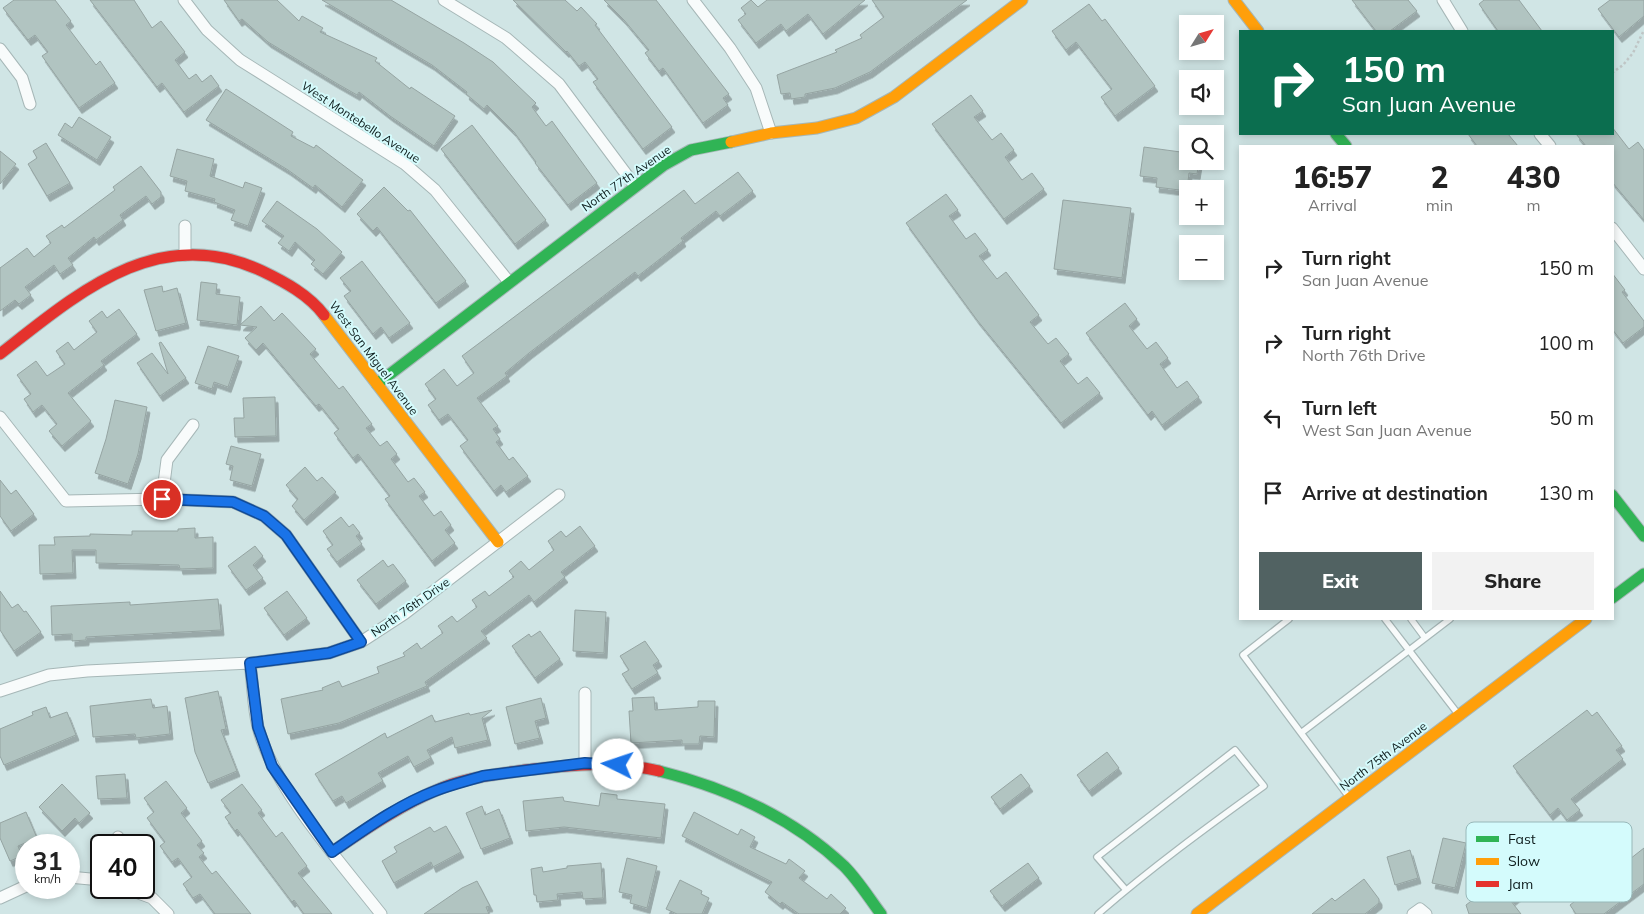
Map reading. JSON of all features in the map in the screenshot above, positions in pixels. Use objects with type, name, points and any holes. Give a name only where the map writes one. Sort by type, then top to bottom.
[{"type":"street","name":"West Montebello Avenue","points":[[184,0],[207,30],[240,60],[405,164],[427,183],[509,282]]},
{"type":"street","points":[[444,0],[506,38],[559,84],[635,186]]},
{"type":"street","name":"North 77th Avenue","points":[[377,384],[664,165],[691,150],[771,133],[817,128],[856,118],[894,97],[1022,0]]},
{"type":"street","points":[[1234,0],[1257,30]]},
{"type":"street","points":[[1443,0],[1461,30]]},
{"type":"street","points":[[699,2],[756,88],[771,133]]},
{"type":"street","points":[[0,49],[22,78],[30,104]]},
{"type":"street","points":[[1337,135],[1345,145]]},
{"type":"street","points":[[1541,135],[1549,145]]},
{"type":"street","points":[[185,226],[185,255]]},
{"type":"street","points":[[1614,231],[1644,269]]},
{"type":"street","name":"West San Miguel Avenue","points":[[0,354],[98,282],[129,266],[159,257],[185,255],[216,255],[246,263],[274,274],[296,288],[318,306],[498,542]]},
{"type":"street","points":[[0,416],[66,502],[162,499],[233,502],[264,516],[286,535],[361,642]]},
{"type":"street","points":[[162,499],[167,460],[193,425]]},
{"type":"street","name":"North 76th Drive","points":[[0,690],[49,675],[87,671],[250,663],[329,653],[361,642],[404,614],[559,495]]},
{"type":"street","points":[[1614,498],[1644,536]]},
{"type":"street","points":[[1614,596],[1644,574]]},
{"type":"street","name":"North 75th Avenue","points":[[1197,914],[1585,620]]},
{"type":"street","points":[[250,663],[258,727],[272,766],[332,852],[381,914]]},
{"type":"street","points":[[585,693],[585,763]]},
{"type":"street","points":[[332,852],[394,812],[434,791],[483,776],[585,763],[635,766],[686,777],[774,814],[814,841],[844,866],[881,914]]},
{"type":"street","points":[[0,898],[15,891]]},
{"type":"street","points":[[153,899],[168,914]]},
{"type":"lane","points":[[1288,620],[1243,655],[1350,798]]},
{"type":"lane","points":[[1386,620],[1459,716]]},
{"type":"lane","points":[[1412,620],[1425,638]]},
{"type":"lane","points":[[1302,733],[1449,620]]},
{"type":"lane","points":[[1098,914],[1126,890],[1154,866],[1264,786],[1235,750],[1097,857],[1126,890]]},
{"type":"path","points":[[1614,72],[1624,65],[1633,53],[1644,30]]},
{"type":"building","points":[[14,0],[55,0],[71,21],[66,25],[96,65],[100,61],[115,83],[79,108],[42,56],[48,52],[35,35],[28,40],[3,8]]},
{"type":"building","points":[[90,0],[134,0],[152,28],[161,21],[185,52],[175,60],[189,79],[196,74],[202,82],[211,75],[219,86],[184,112],[162,83],[157,87]]},
{"type":"building","points":[[224,0],[277,0],[299,21],[302,16],[323,28],[320,32],[377,58],[375,61],[410,89],[411,87],[455,116],[434,146],[359,92],[357,95],[268,42],[242,19],[239,21]]},
{"type":"building","points":[[322,0],[391,0],[493,62],[536,103],[532,107],[546,126],[552,121],[597,183],[568,205],[535,163],[514,132],[487,105],[484,109],[466,94],[467,92],[432,65]]},
{"type":"building","points":[[513,0],[565,0],[577,11],[581,7],[597,24],[595,25],[672,127],[643,149],[593,82],[598,79],[585,62],[579,66],[567,51]]},
{"type":"building","points":[[604,0],[656,0],[729,94],[723,98],[728,105],[703,123],[663,68],[659,71],[645,53],[649,50]]},
{"type":"building","points":[[751,0],[758,7],[767,0],[865,0],[823,34],[808,14],[786,31],[781,24],[756,43],[738,20],[746,14],[741,8]]},
{"type":"building","points":[[872,0],[967,0],[870,72],[835,88],[805,94],[805,97],[791,99],[790,93],[781,94],[777,75],[837,52],[835,50],[862,38],[860,35],[884,17]]},
{"type":"building","points":[[1352,0],[1408,0],[1417,11],[1391,30],[1375,30]]},
{"type":"building","points":[[1484,0],[1519,0],[1541,30],[1497,30],[1479,4]]},
{"type":"building","points":[[1610,0],[1644,0],[1644,16],[1619,37],[1598,9]]},
{"type":"building","points":[[1089,4],[1102,21],[1105,19],[1155,86],[1115,116],[1101,97],[1112,89],[1076,42],[1066,50],[1052,31]]},
{"type":"building","points":[[226,89],[293,132],[291,136],[314,148],[316,145],[363,180],[342,207],[315,185],[313,188],[288,170],[206,120]]},
{"type":"building","points":[[971,95],[983,111],[974,117],[992,140],[1001,133],[1014,150],[1005,157],[1022,180],[1032,173],[1044,189],[1004,219],[932,124]]},
{"type":"building","points":[[79,117],[111,137],[97,160],[58,135],[65,123],[72,128]]},
{"type":"building","points":[[472,125],[546,220],[515,244],[441,149]]},
{"type":"building","points":[[1614,130],[1629,149],[1638,142],[1644,150],[1644,220],[1614,184],[1614,145],[1585,145],[1577,135],[1614,135]]},
{"type":"building","points":[[1469,135],[1509,135],[1517,145],[1476,145]]},
{"type":"building","points":[[46,143],[70,183],[47,196],[28,164],[37,158],[33,151]]},
{"type":"building","points":[[1144,147],[1179,152],[1179,170],[1198,170],[1197,174],[1189,173],[1188,180],[1179,180],[1179,190],[1156,187],[1157,178],[1140,176]]},
{"type":"building","points":[[177,149],[214,159],[210,176],[243,188],[245,182],[262,188],[248,226],[231,220],[235,210],[214,202],[215,199],[185,191],[187,181],[170,176]]},
{"type":"building","points":[[0,151],[16,164],[0,184]]},
{"type":"building","points":[[141,166],[161,192],[161,197],[152,204],[146,196],[120,215],[123,220],[96,240],[94,237],[68,258],[73,265],[60,274],[54,265],[25,287],[31,295],[19,304],[15,300],[0,311],[0,268],[27,248],[34,257],[51,243],[46,236],[62,225],[64,228],[115,190],[113,187]]},
{"type":"building","points":[[738,172],[753,191],[720,216],[716,211],[681,238],[683,241],[638,276],[635,272],[529,353],[505,373],[507,376],[477,398],[498,426],[493,429],[500,439],[496,442],[509,460],[513,457],[528,476],[506,492],[501,485],[494,491],[460,446],[468,440],[448,414],[439,420],[428,405],[436,399],[425,384],[444,369],[457,386],[474,373],[462,356],[684,190],[695,204]]},
{"type":"building","points":[[384,187],[408,211],[410,210],[466,281],[436,303],[377,227],[373,231],[357,214]]},
{"type":"building","points":[[946,194],[958,210],[949,216],[966,239],[975,233],[988,250],[979,256],[997,279],[1006,272],[1039,315],[1030,322],[1048,344],[1056,338],[1069,354],[1060,361],[1078,384],[1087,377],[1100,393],[1061,423],[977,320],[906,223]]},
{"type":"building","points":[[1063,200],[1131,208],[1122,278],[1054,269]]},
{"type":"building","points":[[277,201],[317,229],[342,252],[323,274],[311,264],[315,260],[295,242],[289,251],[278,243],[284,236],[262,221]]},
{"type":"building","points":[[362,261],[410,323],[389,338],[381,327],[373,334],[344,296],[351,291],[340,278]]},
{"type":"building","points":[[1614,276],[1625,290],[1622,292],[1644,321],[1644,327],[1623,343],[1614,332]]},
{"type":"building","points":[[201,282],[217,284],[216,294],[240,297],[237,325],[197,320]]},
{"type":"building","points":[[162,286],[163,292],[177,288],[186,323],[156,331],[144,290]]},
{"type":"building","points":[[1125,303],[1137,319],[1129,326],[1147,349],[1156,342],[1168,358],[1160,364],[1177,388],[1187,381],[1199,397],[1162,425],[1152,411],[1148,415],[1086,333]]},
{"type":"building","points":[[261,306],[274,321],[282,313],[316,349],[310,354],[339,389],[343,386],[372,424],[366,428],[380,446],[387,441],[397,454],[391,459],[408,482],[414,478],[425,492],[419,496],[434,516],[441,511],[451,525],[445,530],[455,543],[432,561],[385,499],[390,496],[358,454],[353,458],[334,433],[339,429],[319,404],[316,406],[263,343],[256,350],[245,338],[257,327],[240,325]]},
{"type":"building","points":[[119,309],[137,334],[101,361],[104,365],[68,393],[91,421],[62,446],[49,431],[57,424],[42,405],[33,412],[24,399],[31,394],[17,375],[36,361],[47,376],[65,364],[56,351],[68,342],[74,350],[97,332],[89,321],[102,311],[107,318]]},
{"type":"building","points":[[161,342],[186,378],[160,396],[137,363],[152,353],[168,374],[159,343]]},
{"type":"building","points":[[208,346],[239,356],[228,387],[214,382],[212,389],[195,383]]},
{"type":"building","points":[[275,397],[276,436],[235,437],[234,418],[244,418],[243,398]]},
{"type":"building","points":[[115,400],[147,407],[138,454],[128,484],[95,473],[106,439]]},
{"type":"building","points":[[231,446],[261,454],[252,486],[230,480],[233,466],[226,464]]},
{"type":"building","points":[[305,467],[317,481],[322,477],[336,492],[304,520],[292,506],[298,499],[286,485]]},
{"type":"building","points":[[0,480],[11,494],[16,490],[34,514],[11,531],[0,516]]},
{"type":"building","points":[[341,517],[349,527],[353,524],[360,533],[356,536],[362,544],[337,562],[327,549],[333,545],[323,531]]},
{"type":"building","points":[[580,526],[595,546],[561,572],[565,577],[534,602],[529,595],[481,631],[487,638],[425,682],[427,686],[339,723],[288,734],[281,699],[323,690],[322,688],[339,681],[342,687],[379,673],[377,667],[405,656],[403,653],[417,643],[421,649],[443,633],[438,626],[452,616],[457,622],[477,607],[472,600],[485,591],[489,596],[514,577],[509,571],[521,561],[529,570],[554,550],[548,541],[561,531],[566,537]]},
{"type":"building","points":[[195,528],[195,538],[213,537],[213,568],[180,569],[179,565],[96,563],[96,550],[72,550],[73,573],[40,574],[39,545],[55,545],[54,537],[90,536],[90,534],[132,535],[132,531],[178,531],[178,529]]},
{"type":"building","points":[[255,546],[263,556],[253,565],[263,578],[246,590],[228,566]]},
{"type":"building","points":[[383,560],[388,567],[393,564],[406,581],[376,604],[357,580]]},
{"type":"building","points":[[0,591],[12,608],[18,604],[24,612],[26,611],[41,632],[14,651],[0,630]]},
{"type":"building","points":[[287,591],[307,618],[284,635],[264,608]]},
{"type":"building","points":[[218,599],[221,630],[86,637],[86,640],[72,641],[72,634],[52,635],[51,606],[130,602],[130,605]]},
{"type":"building","points":[[575,610],[606,612],[604,653],[573,651]]},
{"type":"building","points":[[540,631],[560,659],[535,678],[512,646],[529,634],[531,637]]},
{"type":"building","points":[[645,641],[659,661],[653,665],[658,673],[632,689],[622,674],[629,670],[620,656]]},
{"type":"building","points":[[218,691],[226,729],[221,730],[237,771],[208,783],[195,752],[185,698]]},
{"type":"building","points":[[654,697],[655,710],[698,707],[698,701],[715,701],[714,737],[700,736],[699,744],[682,744],[682,740],[631,743],[629,711],[633,711],[632,698]]},
{"type":"building","points":[[541,698],[546,718],[535,721],[540,738],[515,744],[506,707]]},
{"type":"building","points":[[151,699],[153,708],[167,706],[170,734],[136,738],[135,734],[93,737],[90,706]]},
{"type":"building","points":[[46,707],[50,718],[67,712],[76,735],[4,765],[0,756],[0,729],[33,715],[32,712]]},
{"type":"building","points":[[492,710],[482,718],[488,740],[455,748],[452,737],[427,750],[431,758],[414,767],[408,756],[378,773],[383,781],[346,803],[342,796],[333,801],[315,774],[385,733],[387,738],[432,715],[435,722],[469,713],[470,715]]},
{"type":"building","points":[[1587,710],[1592,716],[1597,712],[1622,746],[1616,750],[1623,759],[1571,799],[1580,810],[1567,820],[1558,808],[1550,815],[1513,766]]},
{"type":"building","points":[[1107,752],[1119,768],[1089,791],[1077,775]]},
{"type":"building","points":[[125,774],[127,798],[98,799],[96,776]]},
{"type":"building","points":[[1021,774],[1030,786],[1000,809],[991,797]]},
{"type":"building","points":[[166,781],[187,808],[181,813],[202,841],[197,845],[204,853],[199,857],[212,874],[216,871],[251,914],[215,914],[200,894],[193,898],[183,884],[192,877],[178,858],[172,862],[160,846],[165,842],[147,818],[154,812],[144,798]]},
{"type":"building","points":[[62,784],[90,813],[79,823],[75,818],[62,831],[39,807]]},
{"type":"building","points":[[242,784],[262,810],[258,813],[276,837],[282,832],[307,866],[298,873],[332,914],[304,914],[294,900],[292,902],[237,829],[235,831],[225,817],[231,813],[221,800]]},
{"type":"building","points":[[601,793],[617,795],[617,799],[665,804],[661,838],[564,827],[526,831],[523,801],[563,797],[564,801],[599,806]]},
{"type":"building","points":[[482,806],[485,815],[499,809],[510,838],[481,849],[466,813]]},
{"type":"building","points":[[26,812],[35,834],[15,834],[15,859],[10,861],[0,838],[0,823]]},
{"type":"building","points":[[694,812],[738,835],[741,829],[755,837],[750,847],[786,864],[789,859],[805,871],[799,878],[827,899],[831,894],[846,908],[840,914],[799,914],[782,902],[780,904],[765,892],[772,882],[682,836]]},
{"type":"building","points":[[446,826],[461,852],[433,867],[431,862],[394,883],[382,861],[397,852],[394,847],[430,827],[434,832]]},
{"type":"building","points":[[1443,838],[1466,843],[1455,888],[1432,883]]},
{"type":"building","points":[[1644,848],[1644,884],[1632,893],[1632,857]]},
{"type":"building","points":[[1410,850],[1418,878],[1395,885],[1387,857]]},
{"type":"building","points":[[627,858],[657,866],[647,908],[630,903],[632,895],[619,892]]},
{"type":"building","points":[[601,863],[603,898],[583,899],[582,892],[557,894],[558,900],[537,902],[536,895],[534,895],[531,869],[542,867],[543,872],[567,868],[567,866]]},
{"type":"building","points":[[1028,863],[1039,878],[1002,906],[990,891]]},
{"type":"building","points":[[1364,879],[1379,899],[1379,903],[1365,914],[1312,914],[1332,898],[1335,901]]},
{"type":"building","points":[[680,880],[702,891],[701,894],[709,898],[702,914],[677,914],[666,909]]},
{"type":"building","points":[[477,881],[490,906],[486,907],[489,914],[424,914],[462,888]]},
{"type":"building","points":[[1470,902],[1512,902],[1521,914],[1469,914],[1466,905]]},
{"type":"building","points":[[1574,902],[1620,902],[1604,914],[1576,914],[1570,905]]},
{"type":"traffic: fast","points":[[1337,135],[1345,145]]},
{"type":"traffic: fast","points":[[377,384],[664,165],[691,150],[731,142]]},
{"type":"traffic: fast","points":[[1614,498],[1644,536]]},
{"type":"traffic: fast","points":[[1614,596],[1644,574]]},
{"type":"traffic: fast","points":[[659,771],[709,786],[758,806],[803,833],[844,866],[859,883],[881,914]]},
{"type":"traffic: slow","points":[[731,142],[771,133],[817,128],[856,118],[894,97],[1022,0]]},
{"type":"traffic: slow","points":[[1234,0],[1257,30]]},
{"type":"traffic: slow","points":[[324,315],[498,542]]},
{"type":"traffic: slow","points":[[1197,914],[1585,620]]},
{"type":"traffic: jam","points":[[0,354],[59,308],[121,271],[154,260],[188,255],[224,258],[262,271],[288,284],[304,295],[324,315]]},
{"type":"traffic: jam","points":[[332,852],[400,808],[429,793],[464,781],[526,770],[576,765],[626,766],[659,771]]},
{"type":"route","points":[[162,499],[233,502],[264,516],[286,535],[361,642],[329,653],[250,663],[258,727],[272,766],[332,852],[394,812],[434,791],[466,781],[483,776],[585,763],[618,765]]}]
